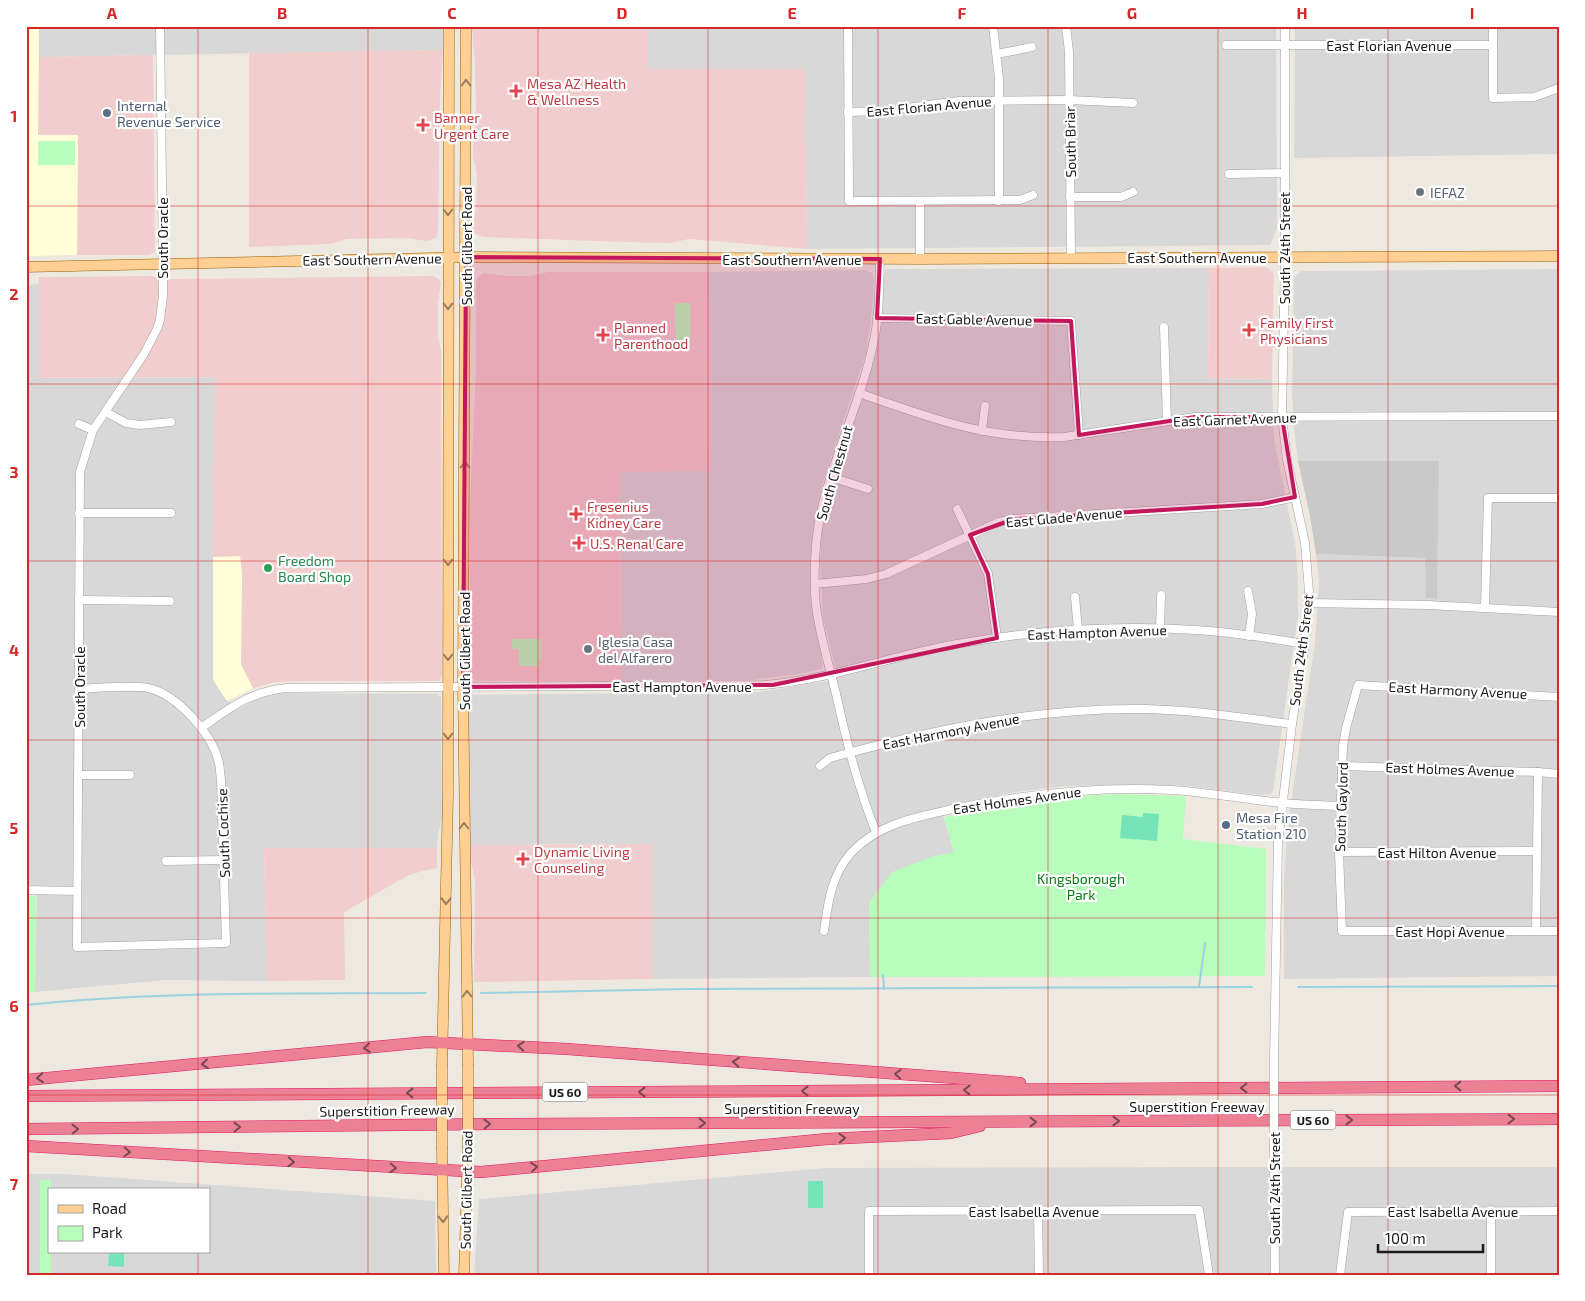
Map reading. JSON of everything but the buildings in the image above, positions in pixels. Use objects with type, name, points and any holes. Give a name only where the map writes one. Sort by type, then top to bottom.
[{"type":"highway","points":[[26,1080],[442,1042],[1104,1089]]},
{"type":"highway","name":"Superstition Freeway","points":[[26,1096],[1559,1086]]},
{"type":"highway","name":"Superstition Freeway","points":[[26,1129],[493,1124],[1559,1119]]},
{"type":"highway","points":[[26,1146],[481,1172],[817,1139],[951,1133],[998,1122]]},
{"type":"main road","name":"South Gilbert Road","points":[[444,1275],[442,1042],[448,803],[449,26]]},
{"type":"main road","name":"South Gilbert Road","points":[[464,1275],[468,1172],[463,687],[466,26]]},
{"type":"main road","points":[[449,59],[466,55]]},
{"type":"main road","name":"East Southern Avenue","points":[[26,267],[448,257],[920,259],[1559,256]]},
{"type":"street","name":"South Oracle","points":[[77,947],[80,472],[93,430],[144,354],[157,329],[162,302],[160,26]]},
{"type":"street","points":[[848,26],[849,201],[999,201],[1020,200],[1033,195]]},
{"type":"street","points":[[993,26],[997,54],[999,100],[999,201]]},
{"type":"street","name":"South Briar","points":[[1066,26],[1069,52],[1071,258]]},
{"type":"street","name":"South 24th Street","points":[[1275,1275],[1274,1061],[1276,870],[1282,803],[1305,644],[1308,603],[1306,549],[1287,460],[1282,417],[1285,257],[1284,26]]},
{"type":"street","points":[[1493,26],[1493,98],[1534,97],[1559,88]]},
{"type":"street","name":"East Florian Avenue","points":[[1226,45],[1493,45]]},
{"type":"street","points":[[997,54],[1032,47]]},
{"type":"street","name":"East Florian Avenue","points":[[848,112],[884,111],[959,101],[1069,100],[1133,103]]},
{"type":"street","points":[[1229,174],[1285,173]]},
{"type":"street","points":[[1070,197],[1121,197],[1133,192]]},
{"type":"street","points":[[920,201],[920,259]]},
{"type":"street","name":"South Chestnut","points":[[876,832],[860,790],[850,752],[818,614],[815,584],[821,509],[873,344],[877,318],[880,259]]},
{"type":"street","name":"East Gable Avenue","points":[[877,318],[1071,320],[1079,435]]},
{"type":"street","points":[[1164,327],[1168,421]]},
{"type":"street","name":"East Garnet Avenue","points":[[859,393],[935,420],[982,431],[1034,437],[1079,435],[1168,421],[1220,416],[1559,416]]},
{"type":"street","points":[[982,431],[985,406]]},
{"type":"street","points":[[106,412],[126,423],[140,425],[171,422]]},
{"type":"street","points":[[79,424],[93,430]]},
{"type":"street","points":[[831,477],[868,489]]},
{"type":"street","name":"East Glade Avenue","points":[[815,584],[867,579],[886,574],[999,522],[1014,519],[1262,504],[1295,498]]},
{"type":"street","points":[[1485,607],[1488,498],[1559,498]]},
{"type":"street","points":[[956,509],[988,574],[997,638]]},
{"type":"street","points":[[79,513],[171,513]]},
{"type":"street","points":[[1248,591],[1252,614],[1249,636]]},
{"type":"street","points":[[1160,629],[1161,595]]},
{"type":"street","points":[[1075,597],[1078,630]]},
{"type":"street","points":[[79,600],[170,601]]},
{"type":"street","points":[[1308,603],[1485,607],[1559,612]]},
{"type":"street","name":"East Hampton Avenue","points":[[201,728],[255,694],[297,687],[755,686],[787,683],[831,674],[922,650],[1036,632],[1078,630],[1196,630],[1305,644]]},
{"type":"street","name":"East Harmony Avenue","points":[[1358,685],[1559,697]]},
{"type":"street","name":"South Gaylord","points":[[1342,931],[1338,852],[1342,766],[1346,728],[1358,685]]},
{"type":"street","points":[[79,689],[152,689],[165,694],[176,702],[201,728]]},
{"type":"street","name":"East Harmony Avenue","points":[[820,766],[830,758],[850,752],[1003,718],[1083,710],[1182,710],[1292,724]]},
{"type":"street","name":"South Cochise","points":[[77,947],[226,943],[219,762],[201,728]]},
{"type":"street","name":"East Holmes Avenue","points":[[1342,766],[1559,774]]},
{"type":"street","points":[[1536,931],[1538,772]]},
{"type":"street","points":[[78,775],[130,775]]},
{"type":"street","name":"East Holmes Avenue","points":[[876,832],[907,821],[953,809],[1071,791],[1110,789],[1172,790],[1282,803],[1340,806]]},
{"type":"street","points":[[824,931],[833,882],[850,854],[876,832]]},
{"type":"street","name":"East Hilton Avenue","points":[[1338,852],[1536,851]]},
{"type":"street","points":[[166,861],[224,860]]},
{"type":"street","points":[[26,890],[77,891]]},
{"type":"street","name":"East Hopi Avenue","points":[[1342,931],[1559,931]]},
{"type":"street","name":"East Isabella Avenue","points":[[869,1275],[869,1211],[1199,1210],[1209,1275]]},
{"type":"street","points":[[1491,1210],[1491,1275]]},
{"type":"street","points":[[1038,1211],[1039,1275]]},
{"type":"street","name":"East Isabella Avenue","points":[[1340,1275],[1348,1212],[1559,1211]]},
{"type":"highlighted area","points":[[466,257],[880,259],[877,318],[1071,321],[1079,435],[1195,417],[1282,417],[1295,497],[1262,504],[1014,519],[970,535],[988,574],[997,638],[773,685],[463,687]]},
{"type":"shaded area","points":[[26,26],[39,26],[38,135],[78,135],[77,255],[26,256]]},
{"type":"shaded area","points":[[39,26],[443,26],[443,50],[39,57]]},
{"type":"shaded area","points":[[472,26],[648,26],[648,69],[805,69],[807,249],[689,239],[670,243],[622,242],[484,237],[475,234],[473,228],[477,174],[473,157],[476,108]]},
{"type":"shaded area","points":[[648,26],[1276,26],[1277,229],[1270,245],[807,249],[805,69],[648,69]]},
{"type":"shaded area","points":[[1295,26],[1559,26],[1559,154],[1294,158]]},
{"type":"shaded area","points":[[443,50],[440,97],[438,231],[436,238],[427,241],[406,238],[347,239],[330,244],[249,247],[249,53]]},
{"type":"shaded area","points":[[153,55],[155,252],[148,255],[77,255],[78,135],[38,135],[39,57]]},
{"type":"shaded area","points":[[1265,267],[1274,274],[1272,379],[1208,378],[1209,268]]},
{"type":"shaded area","points":[[1209,268],[1208,378],[1272,379],[1274,439],[1296,549],[1298,616],[1273,791],[1270,794],[1260,795],[1189,786],[1065,786],[1015,792],[941,807],[954,853],[931,857],[869,903],[870,977],[653,979],[652,844],[469,845],[469,707],[472,695],[759,692],[838,679],[823,617],[820,563],[822,531],[829,498],[878,346],[885,270]]},
{"type":"shaded area","points":[[1559,269],[1559,976],[1284,979],[1284,877],[1288,823],[1315,642],[1319,583],[1316,554],[1425,558],[1426,598],[1437,599],[1438,461],[1298,462],[1292,395],[1294,279],[1302,271]]},
{"type":"shaded area","points":[[865,270],[872,273],[874,279],[866,353],[822,486],[813,530],[810,588],[823,667],[800,674],[753,680],[621,681],[620,471],[710,470],[709,272]]},
{"type":"shaded area","points":[[548,272],[709,272],[710,471],[620,472],[621,681],[475,681],[470,675],[470,504],[476,368],[476,282],[477,278],[483,273],[530,276]]},
{"type":"shaded area","points":[[151,276],[173,279],[433,276],[439,279],[441,283],[438,303],[438,337],[441,351],[442,675],[439,681],[302,681],[276,682],[253,688],[241,665],[242,574],[240,557],[213,557],[215,377],[39,378],[39,277]]},
{"type":"shaded area","points":[[39,284],[39,378],[215,377],[213,679],[235,711],[257,699],[278,693],[436,694],[441,697],[442,819],[437,848],[264,848],[267,981],[166,980],[35,992],[37,886],[26,885],[26,285]]},
{"type":"shaded area","points":[[1298,461],[1439,461],[1437,599],[1426,598],[1425,558],[1316,554]]},
{"type":"shaded area","points":[[240,556],[242,573],[241,665],[253,688],[227,701],[213,680],[213,557]]},
{"type":"shaded area","points":[[653,844],[653,979],[474,982],[475,879],[469,854],[469,845]]},
{"type":"shaded area","points":[[264,848],[437,848],[437,868],[407,876],[344,912],[345,980],[267,981]]},
{"type":"shaded area","points":[[1559,1167],[1559,1275],[474,1275],[479,1199],[825,1168]]},
{"type":"shaded area","points":[[26,1174],[64,1174],[435,1201],[436,1275],[26,1275]]},
{"type":"green space","points":[[38,141],[75,141],[75,165],[38,165]]},
{"type":"green space","points":[[675,303],[690,303],[690,349],[676,349]]},
{"type":"green space","points":[[512,639],[541,639],[539,666],[519,666],[519,649],[512,649]]},
{"type":"green space","name":"Kingsborough Park","points":[[1117,794],[1186,796],[1183,839],[1266,849],[1265,976],[870,977],[869,903],[892,872],[931,857],[954,852],[944,817],[1030,802]]},
{"type":"green space","points":[[1143,813],[1159,814],[1157,841],[1120,838],[1122,815],[1143,817]]},
{"type":"green space","points":[[26,896],[36,896],[35,992],[26,993]]},
{"type":"green space","points":[[40,1180],[51,1180],[51,1188],[48,1188],[48,1254],[51,1254],[51,1275],[40,1275]]},
{"type":"green space","points":[[808,1181],[823,1181],[823,1208],[808,1208]]},
{"type":"green space","points":[[109,1254],[124,1254],[124,1267],[108,1266]]},
{"type":"waterway","points":[[1199,987],[1205,943]]},
{"type":"waterway","points":[[883,975],[884,989]]},
{"type":"waterway","points":[[1298,987],[1559,986]]},
{"type":"waterway","points":[[481,993],[688,989],[1252,987]]},
{"type":"waterway","points":[[26,1005],[176,995],[426,993]]},
{"type":"place","name":"Mesa AZ Health & Wellness","points":[[516,91]]},
{"type":"place","name":"Internal Revenue Service","points":[[107,113]]},
{"type":"place","name":"Banner Urgent Care","points":[[423,125]]},
{"type":"place","name":"IEFAZ","points":[[1420,192]]},
{"type":"place","name":"Family First Physicians","points":[[1249,330]]},
{"type":"place","name":"Planned Parenthood","points":[[603,335]]},
{"type":"place","name":"Fresenius Kidney Care","points":[[576,514]]},
{"type":"place","name":"U.S. Renal Care","points":[[579,543]]},
{"type":"place","name":"Freedom Board Shop","points":[[268,568]]},
{"type":"place","name":"Iglesia Casa del Alfarero","points":[[588,649]]},
{"type":"place","name":"Mesa Fire Station 210","points":[[1226,825]]},
{"type":"place","name":"Dynamic Living Counseling","points":[[523,859]]}]
